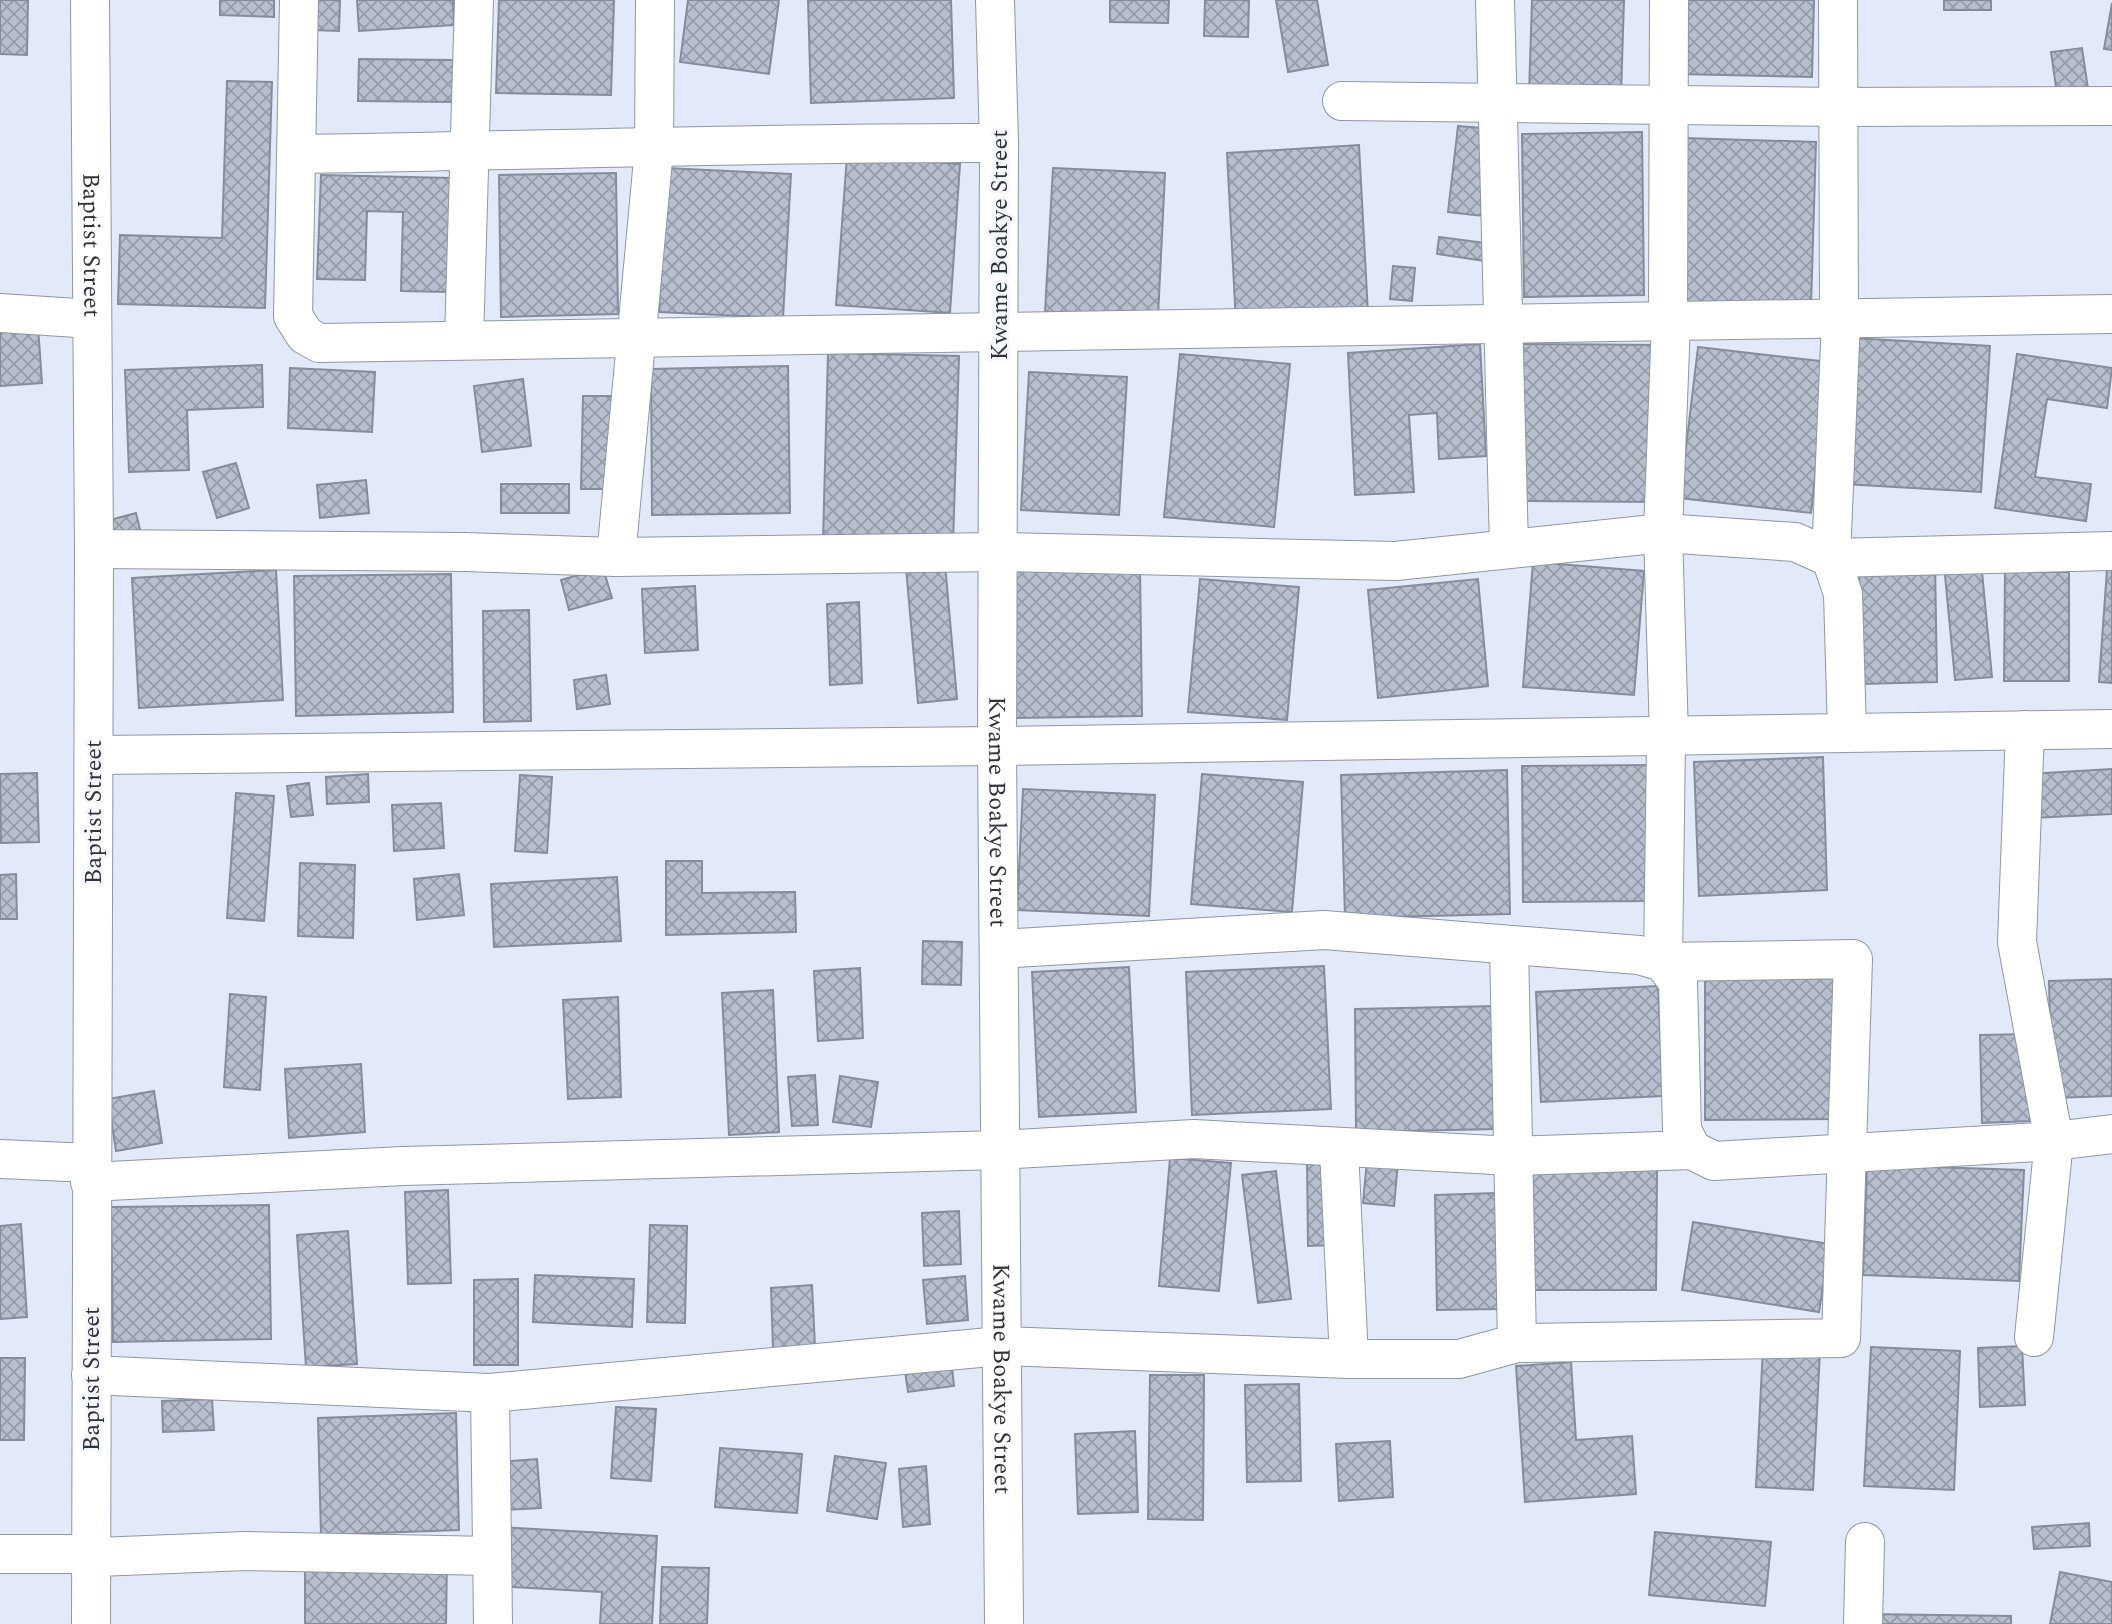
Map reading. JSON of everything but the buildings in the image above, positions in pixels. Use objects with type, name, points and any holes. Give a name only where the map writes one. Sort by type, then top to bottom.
[{"type":"street","name":"Baptist Street","points":[[90,0],[94,549],[90,1173],[91,1624]]},
{"type":"street","points":[[299,0],[293,316],[304,335],[319,343],[2112,314]]},
{"type":"street","points":[[464,340],[474,0]]},
{"type":"street","points":[[616,557],[634,339],[654,149],[655,0]]},
{"type":"street","name":"Kwame Boakye Street","points":[[995,0],[999,143],[1000,552],[997,746],[1004,1624]]},
{"type":"street","points":[[1495,0],[1509,548]]},
{"type":"street","points":[[1669,0],[1668,319],[1671,322],[1663,533],[1669,735],[1666,742],[1663,962],[1678,982],[1682,1130],[1692,1150]]},
{"type":"street","points":[[1838,0],[1841,319],[1831,558],[1843,594],[1847,733]]},
{"type":"street","points":[[1342,101],[1838,107],[2112,106]]},
{"type":"street","points":[[297,154],[654,149],[805,142],[999,143]]},
{"type":"street","points":[[0,313],[92,319]]},
{"type":"street","points":[[94,549],[465,552],[616,557],[1000,552],[1396,561],[1663,533],[1795,542],[1831,558],[2112,551]]},
{"type":"street","points":[[94,755],[997,746],[2112,729]]},
{"type":"street","points":[[2025,730],[2017,942],[2054,1141],[2034,1337]]},
{"type":"street","points":[[91,1375],[490,1393],[1002,1346],[1349,1359],[1459,1359],[1517,1343],[1841,1338],[1849,1152],[1853,959],[1663,962],[1639,955],[1324,930],[999,949]]},
{"type":"street","points":[[1509,945],[1517,1343]]},
{"type":"street","points":[[0,1159],[90,1173],[1000,1150],[1194,1139],[1339,1149],[1513,1156],[1692,1150],[1714,1161],[2054,1141],[2112,1134]]},
{"type":"street","points":[[1339,1149],[1349,1359]]},
{"type":"street","points":[[490,1393],[493,1624]]},
{"type":"street","points":[[1863,1624],[1865,1542]]},
{"type":"street","points":[[0,1554],[91,1554],[98,1557],[246,1551],[491,1556]]}]
